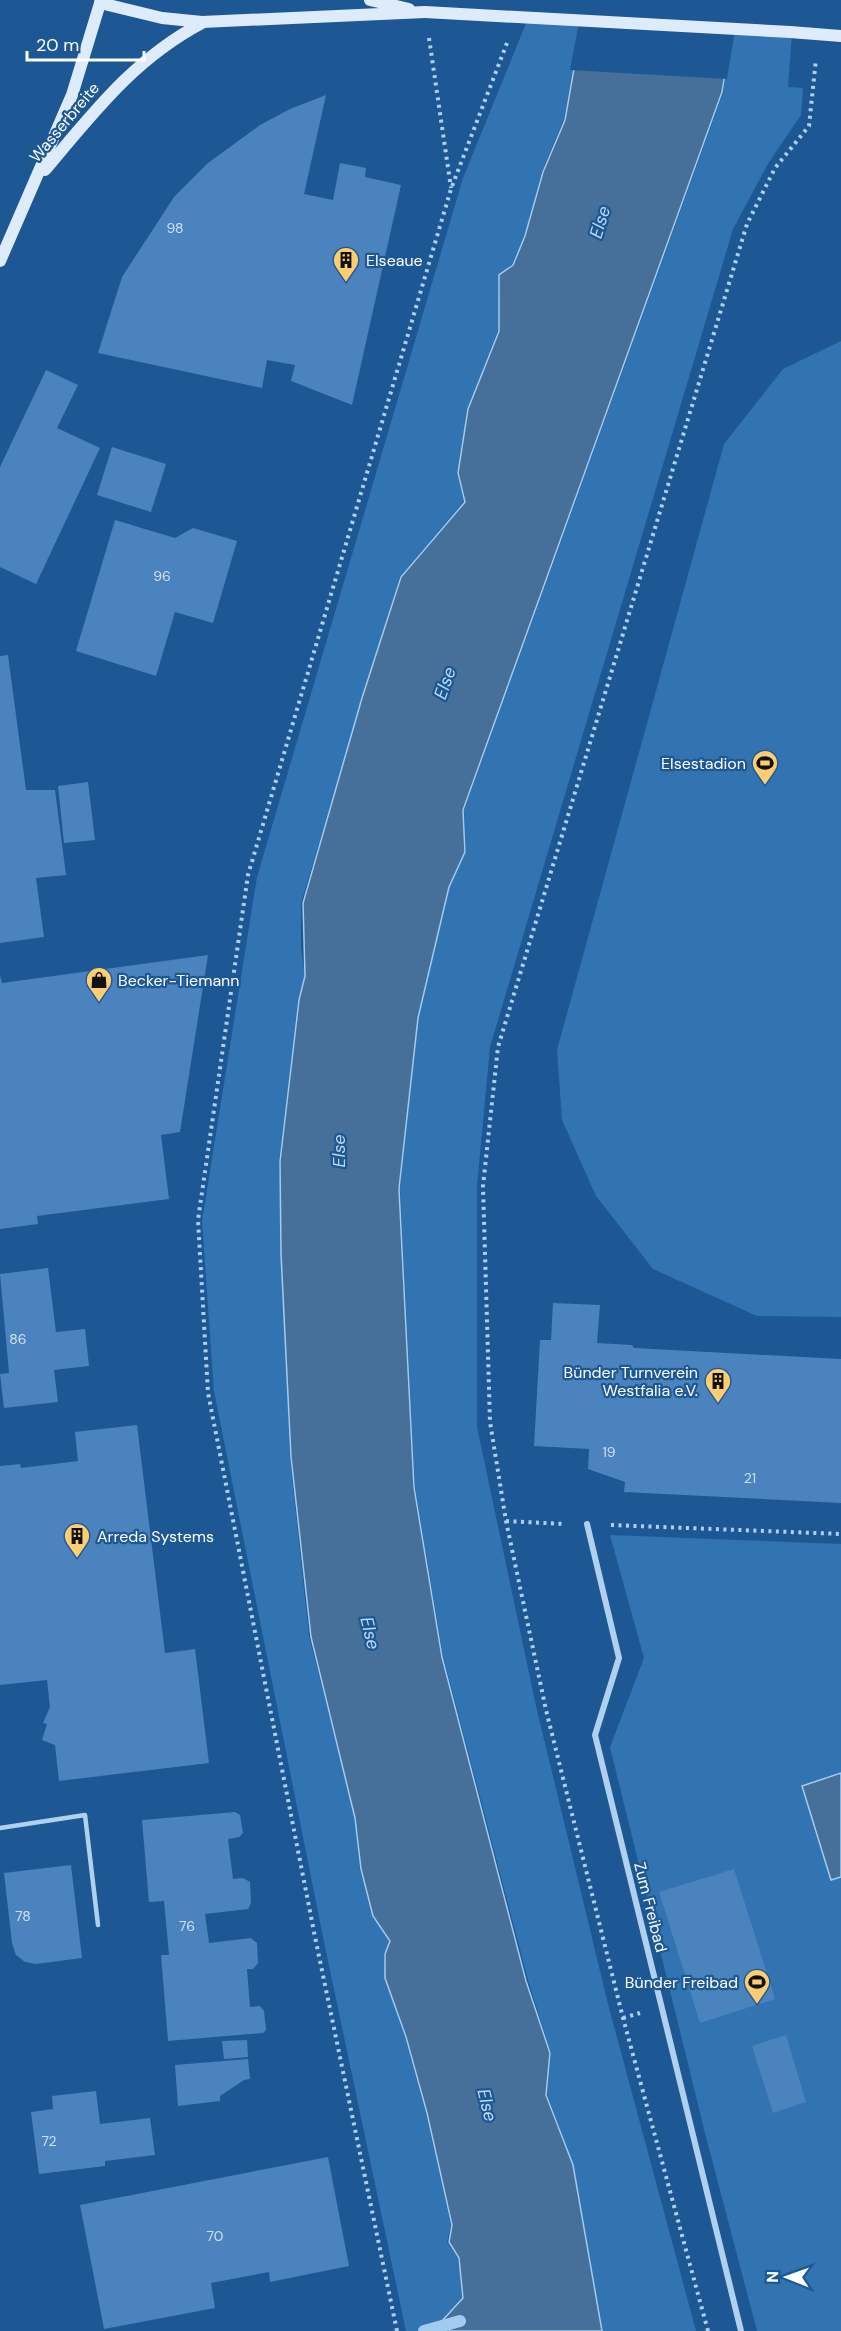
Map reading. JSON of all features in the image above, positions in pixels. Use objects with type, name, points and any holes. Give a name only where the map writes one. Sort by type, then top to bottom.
[{"type":"main road","points":[[370,0],[425,12]]},
{"type":"main road","points":[[100,2],[162,18],[202,22],[425,12],[841,36]]},
{"type":"main road","name":"Wasserbreite","points":[[0,261],[72,95],[100,2]]},
{"type":"main road","name":"Wasserbreite","points":[[37,180],[127,75],[161,46],[202,22]]},
{"type":"street","name":"Zum Freibad","points":[[587,1524],[619,1658],[595,1735],[741,2331]]},
{"type":"lane","points":[[0,1828],[85,1815],[98,1925]]},
{"type":"path","points":[[425,12],[451,189]]},
{"type":"path","points":[[397,2331],[208,1393],[198,1220],[248,875],[451,189],[511,33]]},
{"type":"path","points":[[708,2331],[623,2018],[546,1710],[506,1521],[490,1422],[483,1186],[498,1047],[747,224],[775,168],[809,126],[819,34]]},
{"type":"path","points":[[506,1521],[841,1534]]},
{"type":"shaded area","points":[[529,16],[582,20],[564,119],[542,171],[525,236],[512,264],[499,275],[498,330],[468,408],[457,473],[464,501],[400,577],[301,903],[301,948],[305,976],[298,1001],[279,1161],[290,1458],[309,1636],[355,1817],[360,1870],[373,1916],[390,1941],[384,1953],[385,1979],[405,2037],[426,2113],[451,2225],[447,2242],[458,2258],[463,2298],[441,2322],[450,2331],[406,2331],[323,1937],[214,1391],[202,1221],[257,877],[463,178]]},
{"type":"shaded area","points":[[734,29],[792,33],[788,87],[803,88],[801,115],[769,162],[733,229],[490,1047],[477,1186],[477,1427],[536,1706],[608,2004],[696,2331],[602,2331],[573,2164],[547,2094],[551,2054],[528,1980],[443,1656],[415,1487],[400,1189],[418,1018],[449,887],[466,852],[464,810],[723,93]]},
{"type":"shaded area","points":[[841,341],[841,1317],[757,1316],[653,1269],[596,1196],[562,1120],[557,1050],[724,444],[783,369]]},
{"type":"shaded area","name":"Bünder Freibad","points":[[610,1535],[841,1544],[841,2331],[757,2331],[706,2137],[610,1747],[644,1658]]},
{"type":"water","name":"Else","points":[[586,0],[737,0],[722,92],[463,810],[465,852],[449,887],[418,1018],[399,1189],[414,1487],[442,1657],[526,1981],[550,2053],[546,2095],[573,2165],[602,2331],[450,2331],[441,2322],[463,2298],[459,2258],[449,2242],[452,2225],[427,2113],[406,2037],[385,1978],[385,1954],[390,1941],[373,1916],[361,1869],[355,1818],[311,1637],[291,1457],[281,1254],[280,1161],[299,1000],[305,976],[303,903],[362,698],[401,577],[465,502],[458,473],[468,409],[499,331],[499,275],[513,265],[525,236],[543,172],[565,120]]},
{"type":"water","points":[[841,1773],[841,1877],[831,1880],[802,1786]]},
{"type":"pier","points":[[583,0],[740,0],[727,79],[570,70]]},
{"type":"building","points":[[326,95],[304,194],[333,200],[340,163],[366,168],[365,177],[401,185],[352,405],[291,381],[295,365],[267,360],[262,388],[98,353],[122,277],[174,197],[208,163],[260,125],[290,109]]},
{"type":"building","points":[[46,370],[78,385],[57,428],[100,448],[36,584],[0,567],[0,467]]},
{"type":"building","points":[[112,447],[166,464],[151,512],[97,495]]},
{"type":"building","points":[[115,520],[175,538],[193,528],[237,541],[213,623],[175,612],[156,676],[76,651]]},
{"type":"building","points":[[8,655],[26,790],[55,790],[66,875],[36,878],[44,937],[0,943],[0,656]]},
{"type":"building","points":[[88,782],[95,840],[64,843],[58,786]]},
{"type":"building","points":[[208,955],[180,1132],[161,1135],[169,1199],[37,1216],[38,1224],[0,1229],[0,975],[2,983]]},
{"type":"building","points":[[48,1268],[56,1332],[85,1329],[89,1366],[54,1370],[58,1402],[4,1408],[0,1374],[9,1373],[0,1274]]},
{"type":"building","name":"Bünder Turnverein Westfalia e.V.","points":[[553,1303],[600,1305],[597,1343],[632,1345],[634,1348],[841,1359],[841,1503],[624,1492],[625,1482],[588,1469],[589,1449],[534,1446],[540,1340],[551,1340]]},
{"type":"building","name":"Arreda Systems","points":[[137,1425],[165,1653],[195,1649],[209,1763],[59,1781],[55,1745],[42,1740],[47,1724],[43,1723],[50,1707],[47,1680],[0,1685],[0,1466],[20,1464],[21,1468],[78,1461],[75,1432]]},
{"type":"building","points":[[235,1812],[240,1815],[243,1833],[239,1837],[228,1839],[233,1879],[243,1878],[250,1882],[251,1903],[248,1909],[205,1914],[209,1943],[251,1938],[257,1943],[258,1963],[253,1969],[247,1969],[250,2007],[260,2006],[264,2011],[266,2030],[263,2033],[168,2041],[161,1955],[169,1955],[164,1901],[149,1902],[142,1820]]},
{"type":"building","points":[[71,1865],[82,1958],[36,1964],[25,1962],[16,1955],[12,1943],[4,1873]]},
{"type":"building","points":[[734,1869],[775,1999],[700,2023],[659,1892]]},
{"type":"building","points":[[786,2035],[806,2102],[773,2113],[752,2046]]},
{"type":"building","points":[[247,2040],[248,2057],[224,2059],[222,2041]]},
{"type":"building","points":[[248,2059],[250,2079],[244,2080],[220,2096],[220,2101],[178,2106],[175,2065]]},
{"type":"building","points":[[96,2091],[100,2124],[150,2118],[155,2155],[105,2161],[105,2166],[39,2174],[31,2112],[53,2109],[52,2096]]},
{"type":"building","points":[[328,2157],[349,2266],[270,2282],[269,2272],[211,2283],[215,2308],[104,2329],[80,2205]]},
{"type":"waterway","points":[[424,2331],[460,2321]]},
{"type":"place","name":"Elseaue","points":[[346,283]]},
{"type":"place","name":"Elsestadion","points":[[765,786]]},
{"type":"place","name":"Becker-Tiemann","points":[[99,1003]]},
{"type":"place","name":"Bünder Turnverein Westfalia e.V.","points":[[718,1404]]},
{"type":"place","name":"Arreda Systems","points":[[77,1559]]},
{"type":"place","name":"Bünder Freibad","points":[[757,2005]]}]
